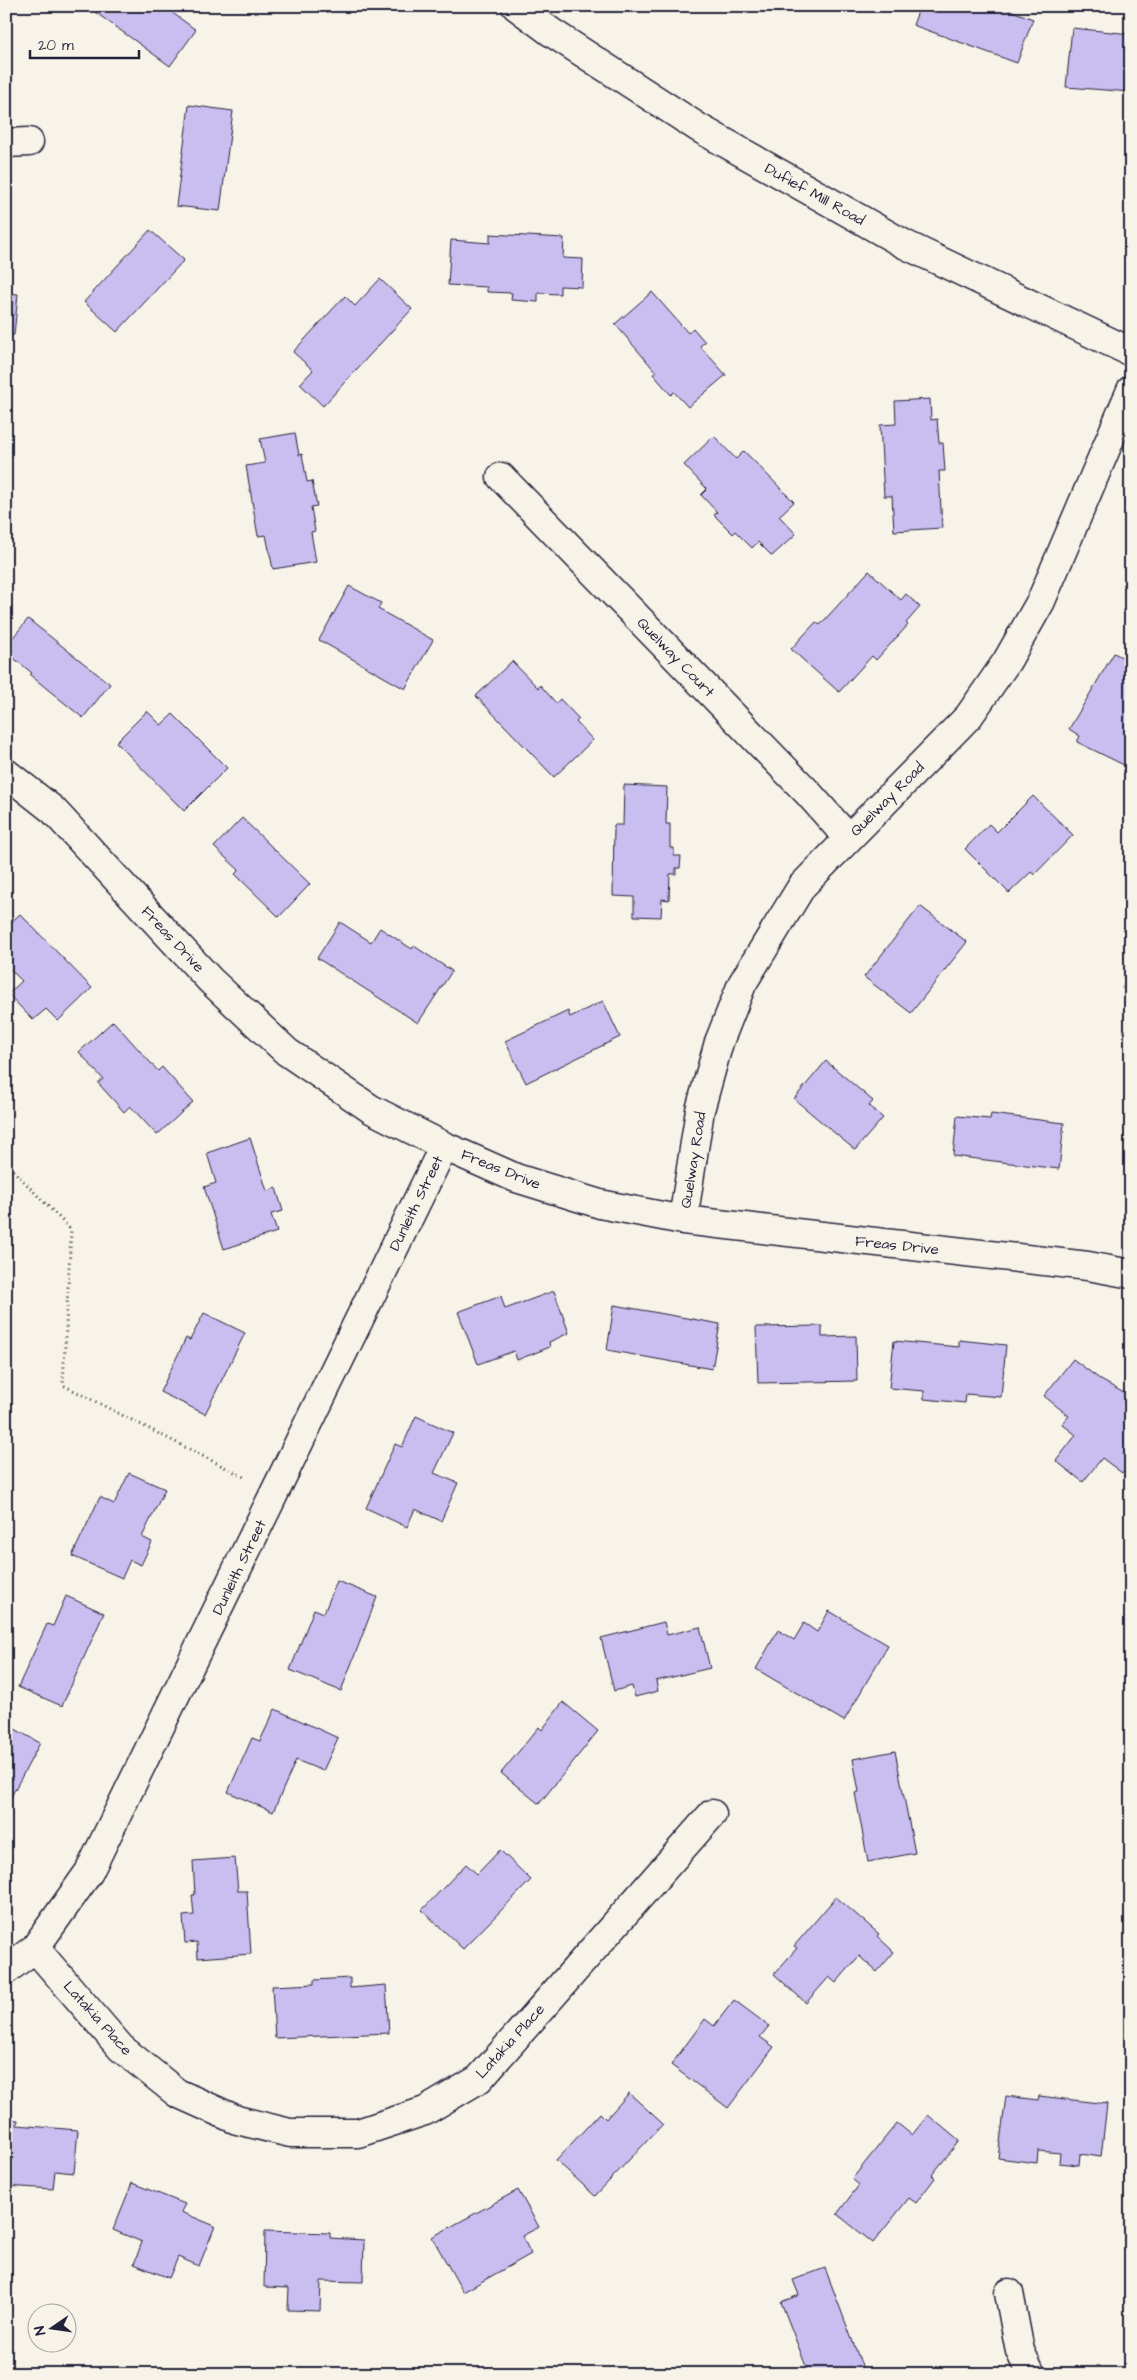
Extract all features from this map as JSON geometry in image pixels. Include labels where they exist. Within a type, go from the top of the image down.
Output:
[{"type":"street","name":"Dufief Mill Road","points":[[516,6],[551,32],[699,128],[904,244],[1131,352]]},
{"type":"street","name":"Quelway Road","points":[[683,1220],[700,1110],[719,1042],[742,984],[802,886],[969,716],[1007,660],[1041,601],[1131,390]]},
{"type":"street","name":"Quelway Court","points":[[501,477],[809,794],[848,838]]},
{"type":"street","name":"Freas Drive","points":[[6,773],[53,810],[210,980],[287,1052],[372,1109],[444,1146],[516,1178],[600,1204],[683,1220],[1088,1266],[1131,1274]]},
{"type":"street","name":"Dunleith Street","points":[[6,1970],[35,1948],[89,1872],[444,1146]]},
{"type":"street","name":"Latakia Place","points":[[35,1948],[121,2048],[177,2094],[237,2120],[290,2134],[358,2133],[425,2111],[479,2079],[712,1814]]},
{"type":"street","points":[[1009,2293],[1020,2351],[1031,2374]]},
{"type":"path","points":[[6,1163],[71,1230],[63,1385],[275,1493]]},
{"type":"building","points":[[100,6],[163,6],[196,30],[170,66],[95,12]]},
{"type":"building","points":[[920,6],[999,6],[1033,19],[1017,63],[913,25]]},
{"type":"building","points":[[1072,28],[1131,34],[1131,92],[1066,87]]},
{"type":"building","points":[[189,105],[233,111],[220,211],[176,206]]},
{"type":"building","points":[[150,230],[184,260],[117,332],[84,302]]},
{"type":"building","points":[[490,234],[564,238],[563,258],[583,259],[582,287],[560,286],[560,294],[538,293],[538,302],[511,300],[512,293],[487,292],[487,287],[448,285],[451,240],[490,243]]},
{"type":"building","points":[[380,279],[412,309],[323,406],[300,384],[313,370],[293,352],[345,296],[355,306]]},
{"type":"building","points":[[652,292],[688,333],[693,328],[705,342],[700,346],[726,375],[688,407],[674,392],[671,395],[653,374],[656,372],[615,324]]},
{"type":"building","points":[[6,293],[18,294],[14,335],[6,335]]},
{"type":"building","points":[[930,399],[931,420],[937,419],[939,443],[943,443],[945,471],[939,471],[942,528],[894,531],[892,496],[884,496],[880,425],[896,424],[895,401]]},
{"type":"building","points":[[295,433],[299,455],[302,454],[307,482],[312,481],[317,506],[311,507],[315,531],[311,532],[316,562],[273,569],[266,535],[258,536],[246,466],[265,463],[260,439]]},
{"type":"building","points":[[714,436],[736,459],[744,451],[794,502],[779,516],[796,534],[772,556],[758,542],[752,548],[735,531],[733,534],[714,515],[717,512],[701,495],[707,489],[684,465]]},
{"type":"building","points":[[869,571],[901,600],[906,594],[920,607],[906,623],[908,625],[876,660],[872,656],[839,692],[791,649],[816,622],[820,625]]},
{"type":"building","points":[[349,586],[381,603],[378,609],[433,640],[405,689],[319,640]]},
{"type":"building","points":[[28,619],[110,684],[83,718],[30,675],[32,673],[6,652],[6,646]]},
{"type":"building","points":[[1114,653],[1131,662],[1131,765],[1127,763],[1126,766],[1077,742],[1080,736],[1069,729]]},
{"type":"building","points":[[512,661],[538,688],[540,685],[556,703],[560,699],[579,719],[576,722],[593,740],[554,777],[476,696]]},
{"type":"building","points":[[147,711],[161,725],[173,714],[227,768],[184,811],[116,742]]},
{"type":"building","points":[[624,785],[667,787],[666,824],[670,824],[670,848],[674,848],[674,856],[681,856],[680,868],[676,868],[676,874],[670,874],[669,900],[662,899],[661,917],[634,916],[634,897],[613,896],[614,825],[623,825]]},
{"type":"building","points":[[1033,796],[1073,835],[1034,875],[1031,872],[1009,893],[965,849],[989,824],[997,832]]},
{"type":"building","points":[[242,818],[310,884],[279,917],[235,874],[239,870],[214,847]]},
{"type":"building","points":[[920,906],[967,942],[911,1013],[864,977]]},
{"type":"building","points":[[20,914],[92,988],[58,1021],[46,1009],[33,1020],[8,994],[22,981],[6,965],[6,927]]},
{"type":"building","points":[[340,922],[371,942],[380,928],[412,949],[414,946],[452,971],[418,1023],[317,958]]},
{"type":"building","points":[[1131,977],[1131,995],[1122,988]]},
{"type":"building","points":[[603,1001],[620,1037],[526,1083],[505,1041],[568,1011],[570,1017]]},
{"type":"building","points":[[113,1021],[158,1071],[162,1067],[193,1102],[157,1135],[130,1106],[124,1112],[98,1083],[103,1079],[79,1052]]},
{"type":"building","points":[[826,1061],[873,1101],[869,1106],[883,1118],[855,1150],[794,1099]]},
{"type":"building","points":[[991,1114],[1064,1123],[1059,1169],[953,1156],[957,1116],[990,1119]]},
{"type":"building","points":[[250,1138],[267,1191],[276,1188],[283,1211],[271,1214],[277,1232],[224,1249],[204,1187],[216,1183],[207,1153]]},
{"type":"building","points":[[554,1291],[569,1333],[549,1342],[550,1347],[517,1360],[514,1351],[478,1364],[458,1312],[501,1296],[505,1309]]},
{"type":"building","points":[[614,1305],[720,1324],[712,1369],[607,1350]]},
{"type":"building","points":[[204,1313],[245,1333],[205,1414],[160,1392],[186,1338],[190,1340]]},
{"type":"building","points":[[822,1326],[822,1337],[856,1336],[857,1381],[758,1383],[756,1327]]},
{"type":"building","points":[[959,1340],[1006,1345],[1001,1397],[966,1394],[965,1403],[924,1399],[924,1391],[889,1388],[894,1341],[959,1347]]},
{"type":"building","points":[[1073,1359],[1101,1380],[1131,1397],[1131,1461],[1122,1473],[1102,1458],[1083,1482],[1056,1461],[1076,1435],[1062,1424],[1069,1416],[1044,1396]]},
{"type":"building","points":[[416,1416],[453,1433],[434,1473],[458,1483],[441,1521],[415,1509],[407,1527],[366,1508],[395,1444],[402,1447]]},
{"type":"building","points":[[129,1473],[165,1489],[142,1537],[152,1542],[141,1565],[130,1560],[122,1578],[72,1556],[100,1497],[114,1504]]},
{"type":"building","points":[[337,1581],[377,1597],[341,1691],[290,1670],[314,1609],[324,1613]]},
{"type":"building","points":[[66,1596],[104,1613],[62,1706],[18,1687],[47,1624],[53,1626]]},
{"type":"building","points":[[829,1611],[888,1645],[844,1721],[756,1669],[778,1630],[794,1640],[804,1623],[817,1632]]},
{"type":"building","points":[[664,1622],[667,1635],[700,1627],[710,1668],[656,1681],[658,1691],[635,1697],[632,1686],[614,1691],[601,1638]]},
{"type":"building","points":[[563,1702],[598,1731],[539,1804],[501,1773],[539,1727],[542,1730]]},
{"type":"building","points":[[275,1709],[338,1738],[323,1771],[296,1760],[273,1812],[228,1792],[252,1738],[260,1741]]},
{"type":"building","points":[[6,1724],[40,1743],[6,1806]]},
{"type":"building","points":[[895,1751],[915,1853],[868,1862],[855,1793],[859,1792],[853,1759]]},
{"type":"building","points":[[500,1850],[531,1880],[463,1949],[422,1910],[466,1864],[477,1874]]},
{"type":"building","points":[[235,1858],[238,1891],[247,1891],[251,1954],[198,1958],[197,1942],[185,1943],[183,1916],[194,1915],[192,1895],[195,1895],[193,1861]]},
{"type":"building","points":[[836,1897],[879,1934],[877,1936],[894,1952],[877,1972],[859,1956],[836,1983],[829,1977],[806,2003],[774,1974],[797,1948],[794,1946]]},
{"type":"building","points":[[350,1978],[350,1988],[386,1985],[389,2033],[275,2038],[272,1986],[314,1984],[314,1980]]},
{"type":"building","points":[[734,2000],[769,2026],[760,2037],[774,2047],[728,2108],[671,2065],[705,2019],[714,2026]]},
{"type":"building","points":[[629,2093],[663,2124],[595,2196],[556,2160],[600,2113],[606,2119]]},
{"type":"building","points":[[1006,2096],[1038,2100],[1039,2096],[1107,2104],[1101,2157],[1080,2154],[1079,2165],[1059,2163],[1060,2153],[1038,2151],[1037,2163],[998,2158]]},
{"type":"building","points":[[928,2115],[959,2141],[932,2175],[935,2178],[916,2203],[909,2198],[873,2243],[837,2214],[859,2185],[852,2179],[897,2123],[912,2135]]},
{"type":"building","points":[[6,2119],[18,2120],[17,2125],[78,2130],[74,2173],[55,2171],[53,2189],[6,2186]]},
{"type":"building","points":[[132,2183],[185,2204],[181,2212],[215,2226],[199,2266],[178,2257],[169,2278],[134,2264],[142,2242],[113,2230]]},
{"type":"building","points":[[518,2190],[539,2227],[522,2236],[531,2254],[463,2292],[432,2237]]},
{"type":"building","points":[[265,2231],[330,2233],[330,2238],[364,2240],[363,2282],[321,2281],[320,2311],[288,2310],[289,2288],[264,2287]]},
{"type":"building","points":[[825,2268],[865,2374],[809,2374],[781,2302],[799,2295],[793,2280]]}]
